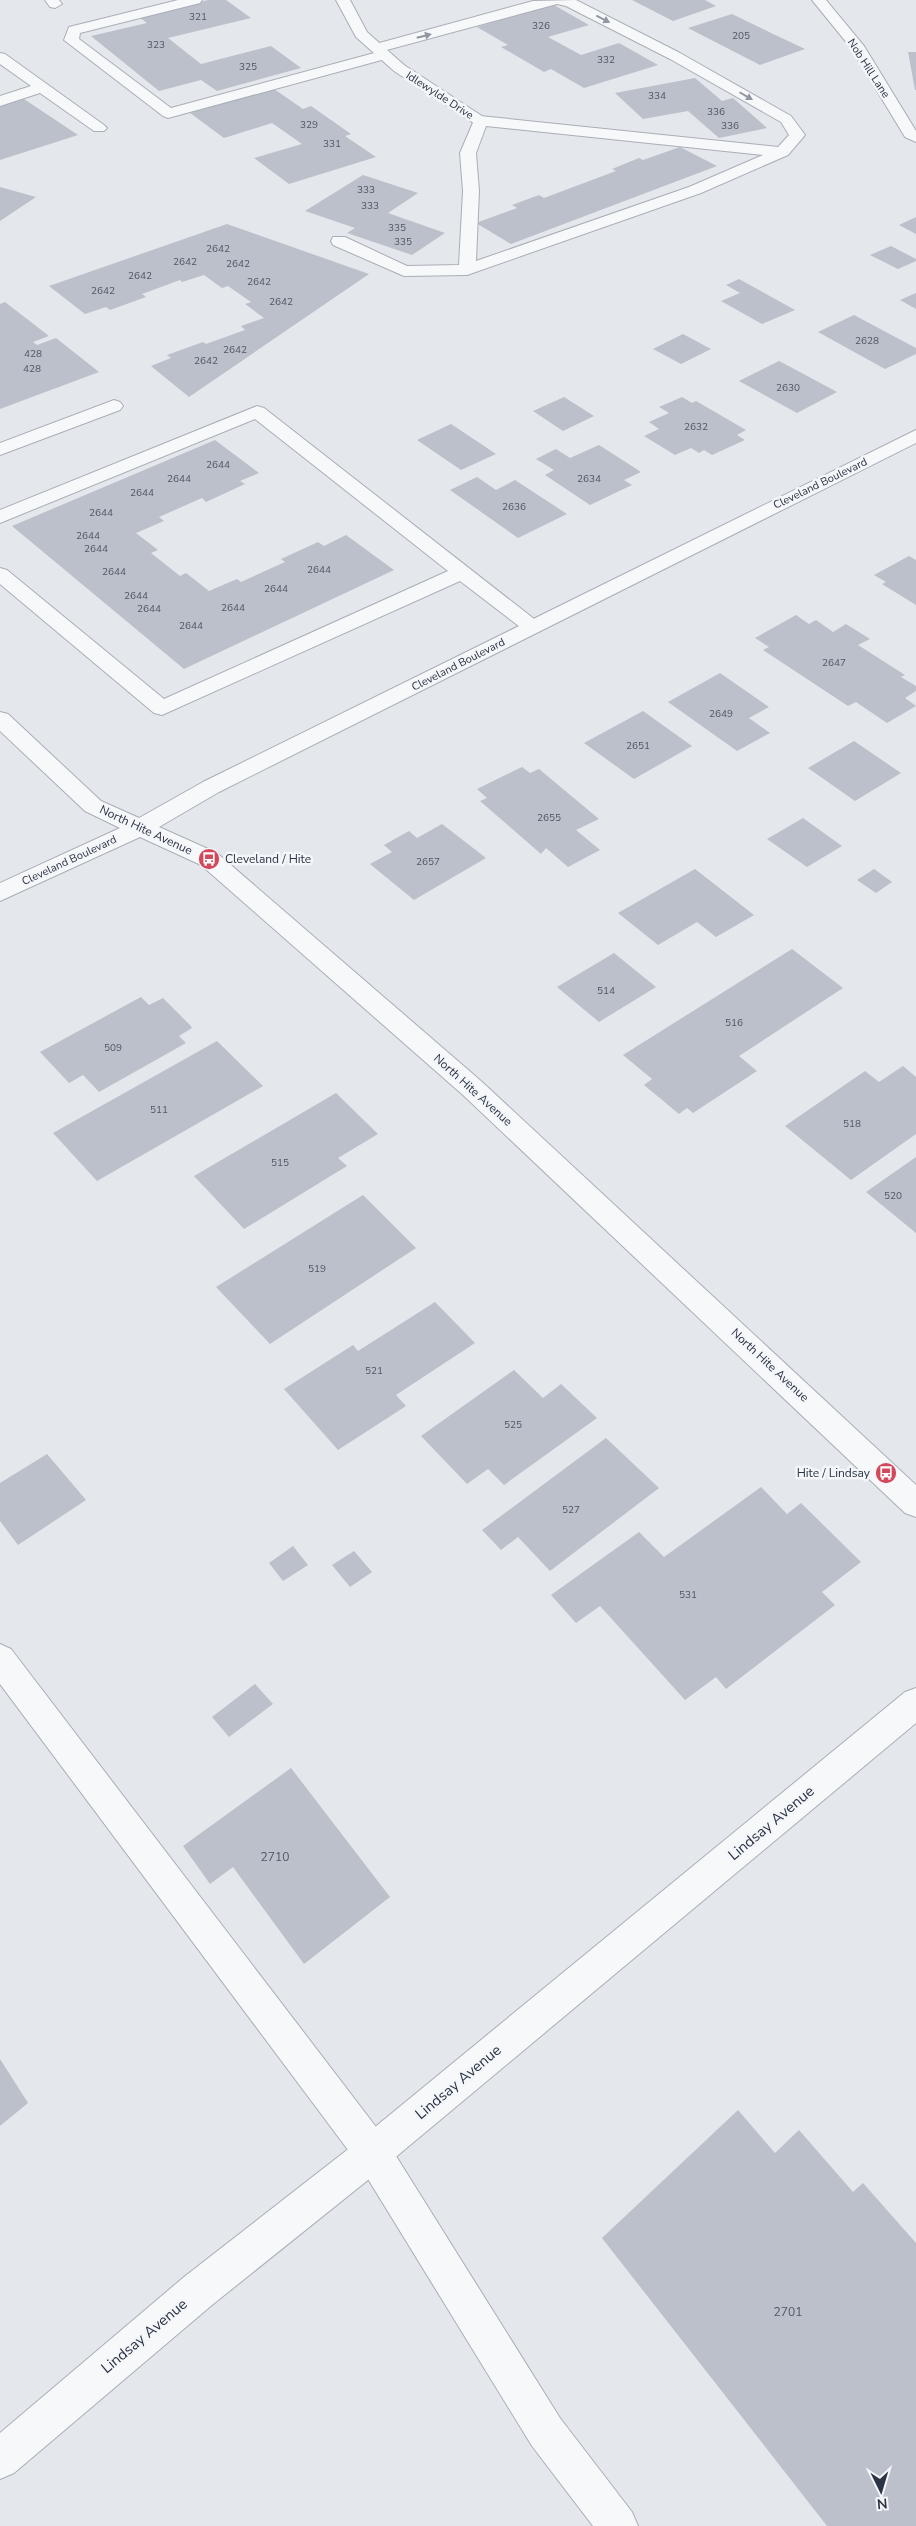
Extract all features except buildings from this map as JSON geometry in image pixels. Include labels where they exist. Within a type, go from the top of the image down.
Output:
[{"type":"street","points":[[196,0],[74,30],[71,40],[168,113],[381,51],[505,10],[557,0],[571,3],[675,56],[786,119],[796,135],[782,152],[695,190],[467,270],[404,271],[339,241]]},
{"type":"street","name":"Idlewylde Drive","points":[[343,0],[361,34],[423,86],[480,121]]},
{"type":"street","name":"Nob Hill Lane","points":[[819,0],[857,46],[914,135]]},
{"type":"street","points":[[0,58],[99,128]]},
{"type":"street","points":[[0,101],[40,88]]},
{"type":"street","points":[[467,270],[471,191],[468,153],[480,121],[782,152]]},
{"type":"street","points":[[0,449],[114,406]]},
{"type":"street","points":[[0,517],[256,412],[531,626]]},
{"type":"street","name":"Cleveland Boulevard","points":[[0,893],[141,827],[210,787],[916,436]]},
{"type":"street","points":[[0,574],[162,708],[461,573]]},
{"type":"street","name":"North Hite Avenue","points":[[0,719],[93,806],[210,859],[472,1088],[916,1504]]},
{"type":"street","points":[[0,1659],[372,2153],[546,2432],[618,2526]]},
{"type":"street","name":"Lindsay Avenue","points":[[0,2459],[198,2291],[372,2153],[916,1703]]},
{"type":"place","name":"Cleveland / Hite","points":[[209,859]]},
{"type":"place","name":"Hite / Lindsay","points":[[886,1473]]}]
